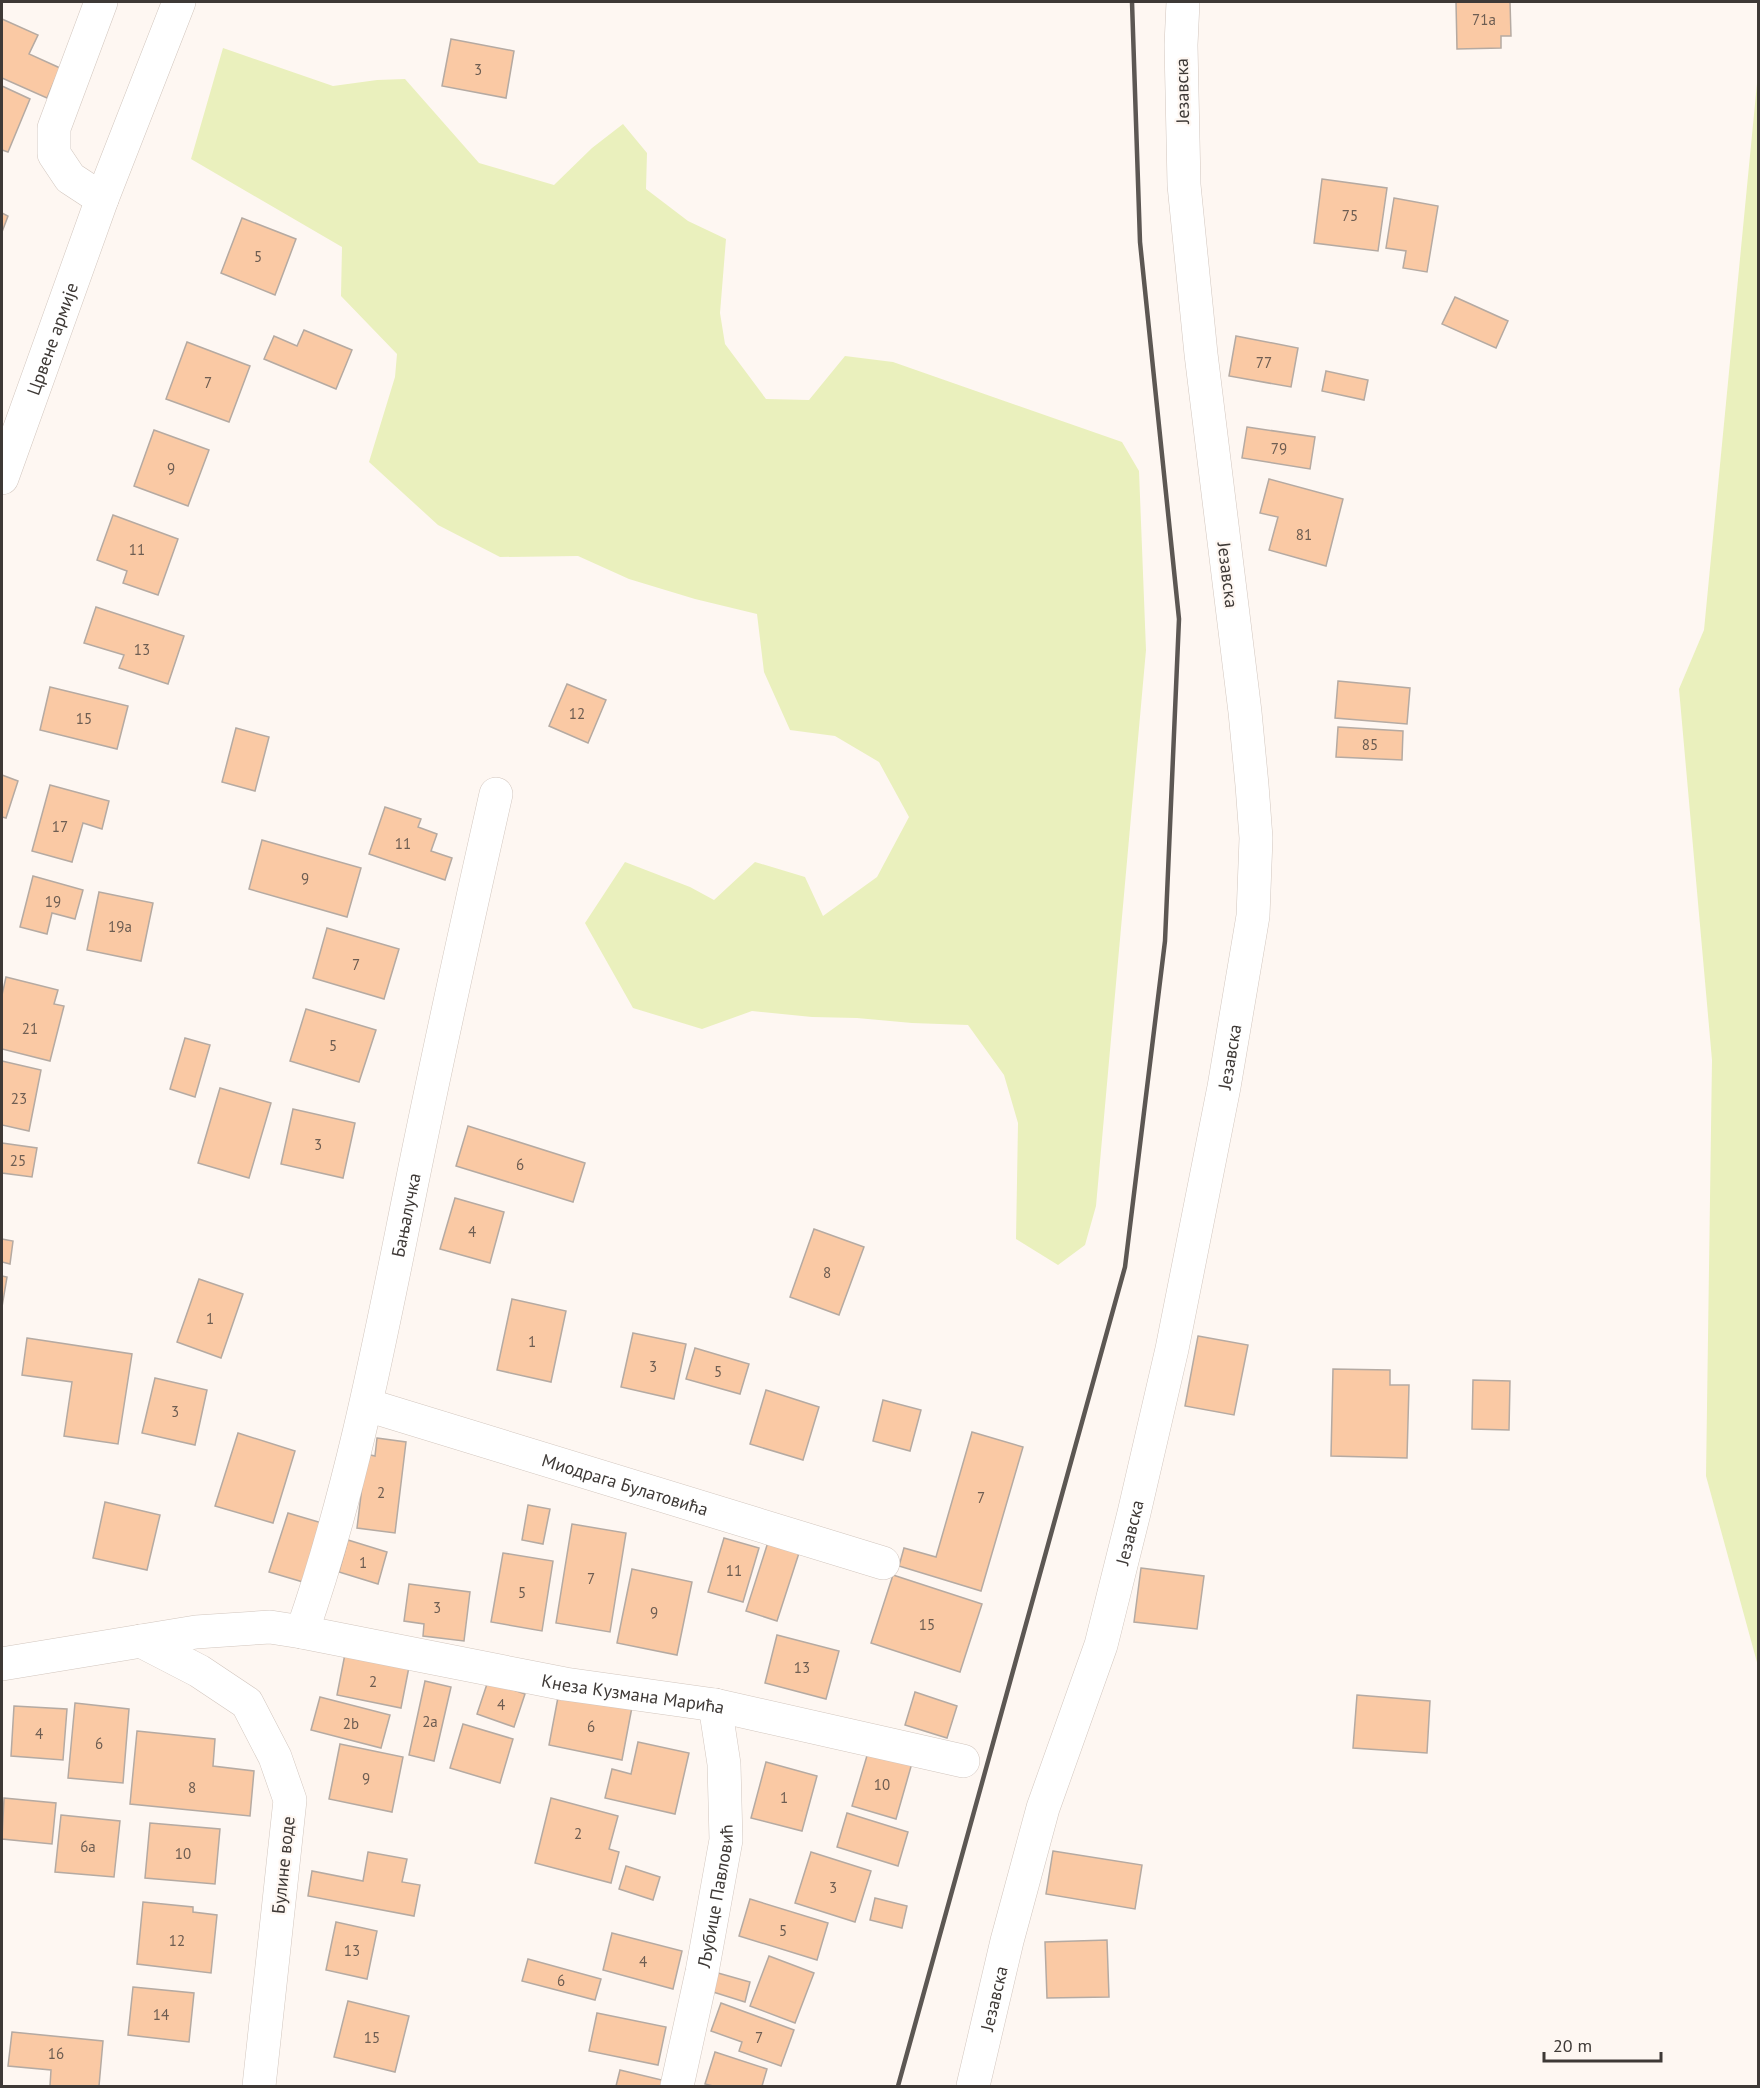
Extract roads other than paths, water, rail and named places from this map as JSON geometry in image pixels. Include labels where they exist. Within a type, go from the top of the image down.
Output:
[{"type":"street","points":[[101,2],[54,128],[54,154],[70,178],[102,199]]},
{"type":"street","name":"Црвене армије","points":[[2,478],[102,199],[179,2]]},
{"type":"street","name":"Језавска","points":[[973,2086],[1006,1941],[1042,1808],[1101,1645],[1134,1513],[1172,1348],[1222,1098],[1253,916],[1256,838],[1244,700],[1201,354],[1184,185],[1181,45],[1183,2]]},
{"type":"street","name":"Бањалучка","points":[[302,1632],[319,1584],[367,1405],[440,1045],[496,794]]},
{"type":"street","name":"Миодрага Булатовића","points":[[367,1405],[883,1563]]},
{"type":"street","points":[[2,1664],[196,1632],[270,1627],[302,1632]]},
{"type":"street","name":"Кнеза Кузмана Марића","points":[[302,1632],[565,1684],[715,1705],[963,1761]]},
{"type":"street","name":"Булине воде","points":[[141,1641],[199,1671],[247,1703],[275,1757],[290,1800],[259,2086]]},
{"type":"street","name":"Љубице Павловић","points":[[677,2086],[702,1972],[726,1840],[724,1764],[715,1705]]},
{"type":"railway","points":[[898,2086],[1125,1267],[1165,941],[1179,619],[1140,242],[1132,2]]}]
